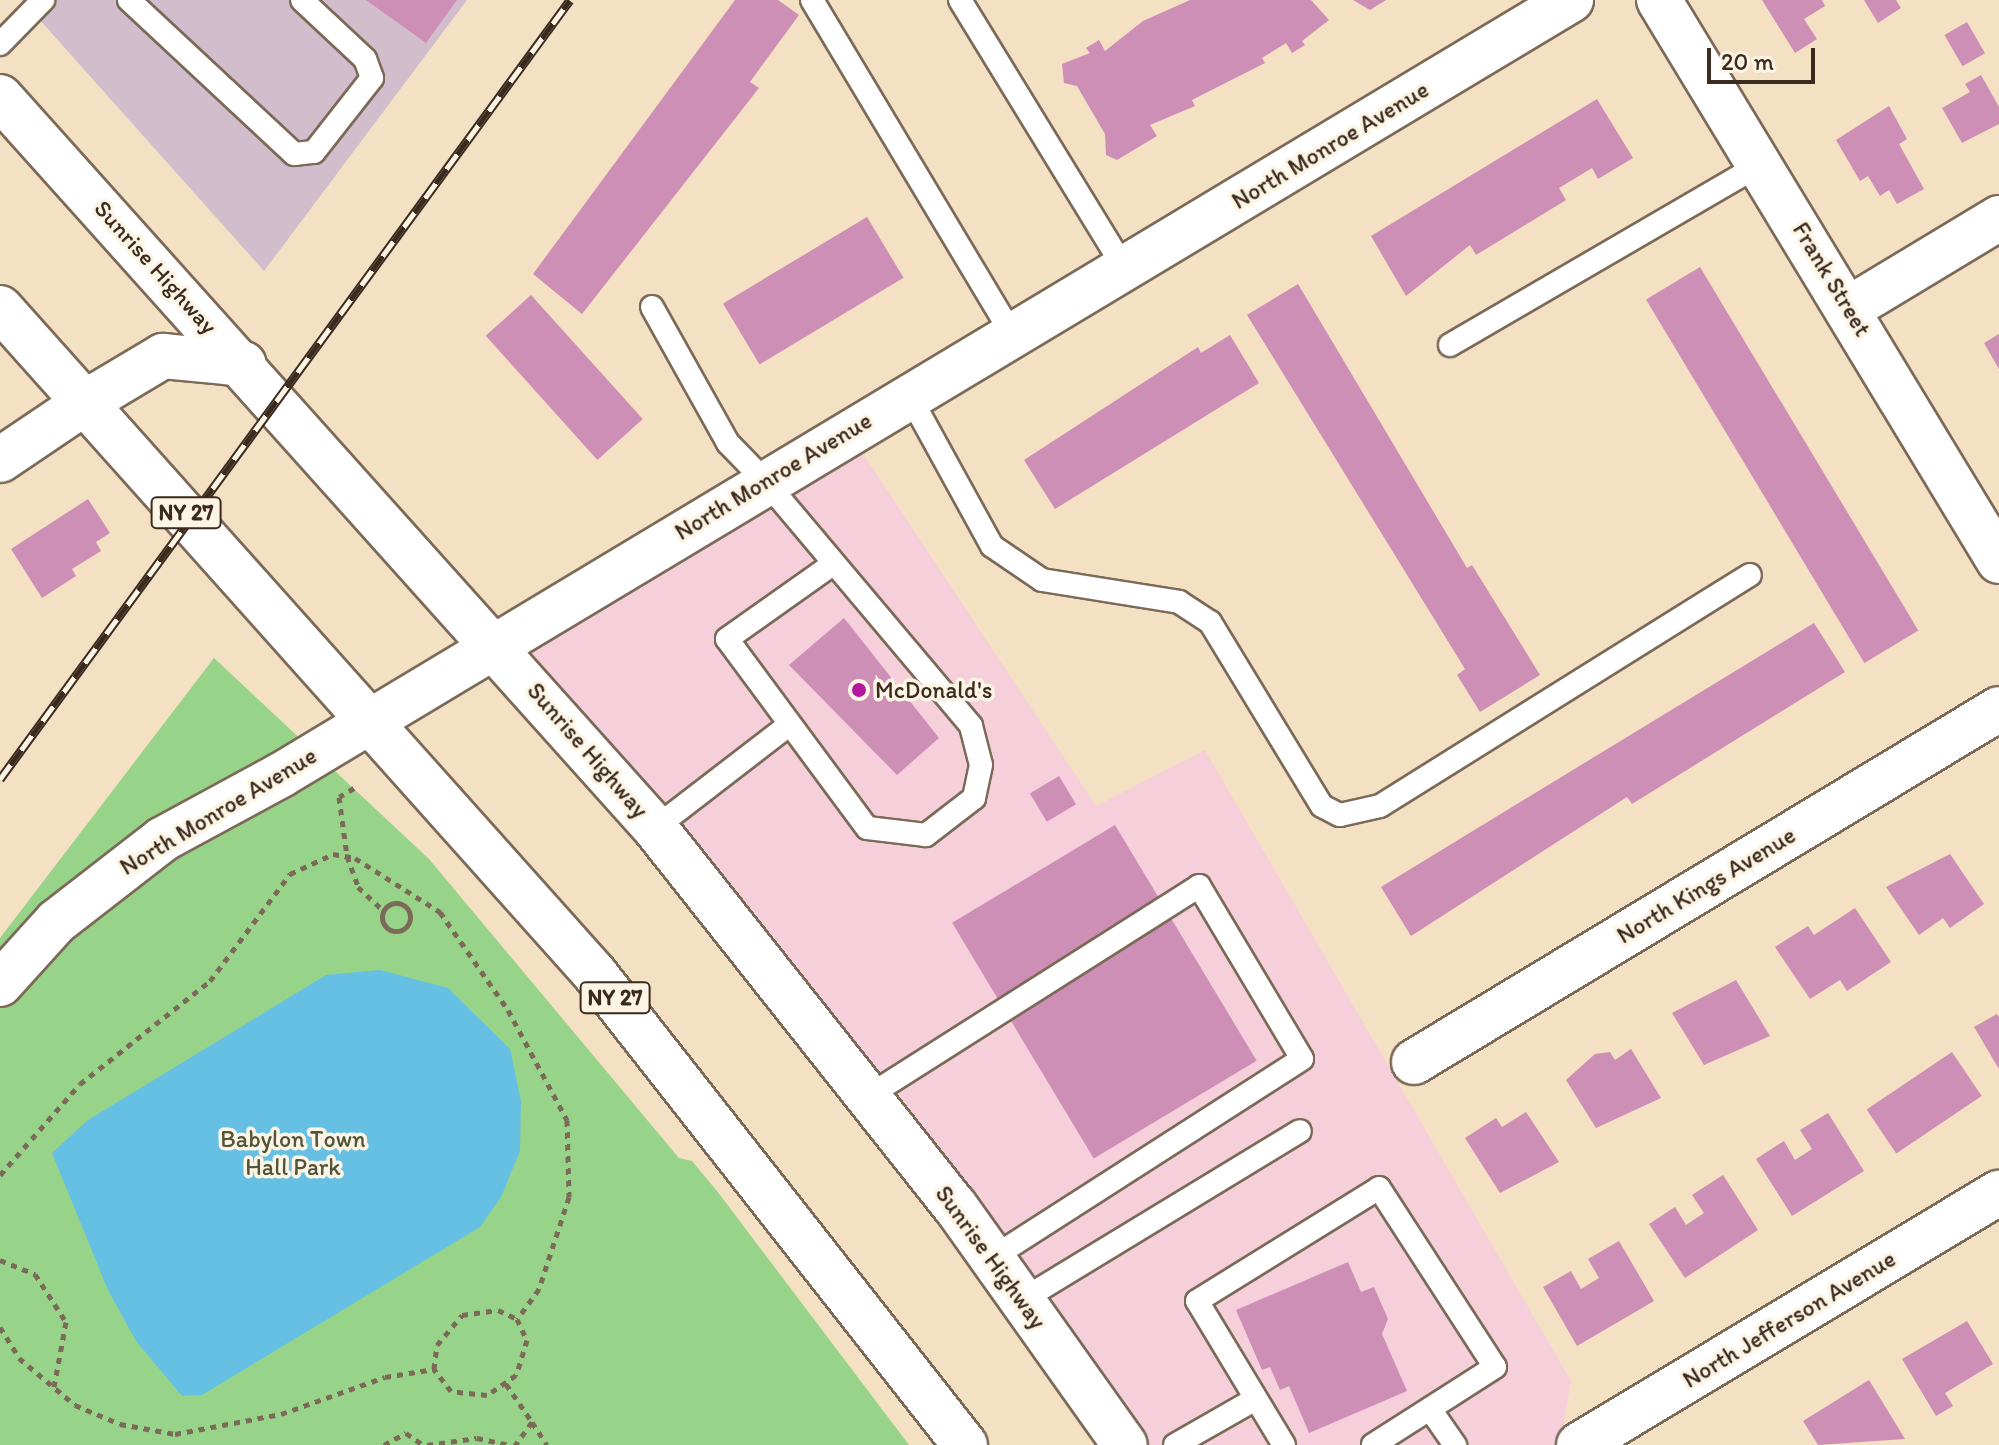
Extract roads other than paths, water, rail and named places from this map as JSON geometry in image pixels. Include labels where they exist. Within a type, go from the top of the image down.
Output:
[{"type":"main road","name":"North Monroe Avenue","points":[[0,984],[56,922],[125,864],[1571,0]]},
{"type":"main road","name":"Frank Street","points":[[1659,0],[1850,308],[1999,561]]},
{"type":"main road","name":"Sunrise Highway","points":[[0,97],[496,643],[655,828],[870,1095],[992,1258],[1125,1445]]},
{"type":"main road","points":[[1850,308],[1999,218]]},
{"type":"main road","name":"NY 27","points":[[0,308],[372,719],[679,1075],[965,1445]]},
{"type":"main road","points":[[0,460],[86,402],[163,356],[244,364]]},
{"type":"main road","name":"North Kings Avenue","points":[[1414,1062],[1999,709]]},
{"type":"main road","name":"North Jefferson Avenue","points":[[1579,1445],[1999,1193]]},
{"type":"lane","points":[[0,44],[43,0]]},
{"type":"lane","points":[[129,0],[294,154],[314,152],[372,78],[365,59],[302,0]]},
{"type":"lane","points":[[812,0],[1011,333]]},
{"type":"lane","points":[[960,0],[1125,269]]},
{"type":"lane","points":[[1450,345],[1761,164]]},
{"type":"lane","points":[[652,307],[728,443],[765,481],[971,726],[981,765],[974,798],[926,835],[867,828],[786,727],[727,639],[833,564]]},
{"type":"lane","points":[[909,395],[992,546],[1042,580],[1179,602],[1210,622],[1322,806],[1340,815],[1380,806],[1750,575]]},
{"type":"lane","points":[[655,828],[786,727]]},
{"type":"lane","points":[[870,1095],[1199,886],[1302,1059],[992,1258]]},
{"type":"lane","points":[[1022,1300],[1300,1131]]},
{"type":"lane","points":[[1284,1445],[1252,1401],[1197,1301],[1379,1188],[1495,1367],[1373,1445]]},
{"type":"lane","points":[[1175,1445],[1252,1401]]},
{"type":"lane","points":[[1430,1409],[1455,1445]]},
{"type":"water","points":[[380,970],[448,988],[510,1049],[521,1101],[520,1151],[501,1197],[480,1227],[202,1395],[182,1396],[136,1341],[108,1290],[52,1153],[88,1120],[326,975]]},
{"type":"railway","points":[[0,779],[570,0]]},
{"type":"place","name":"McDonald's","points":[[859,690]]},
{"type":"park label","name":"Babylon Town Hall Park","points":[[293,1153]]}]
